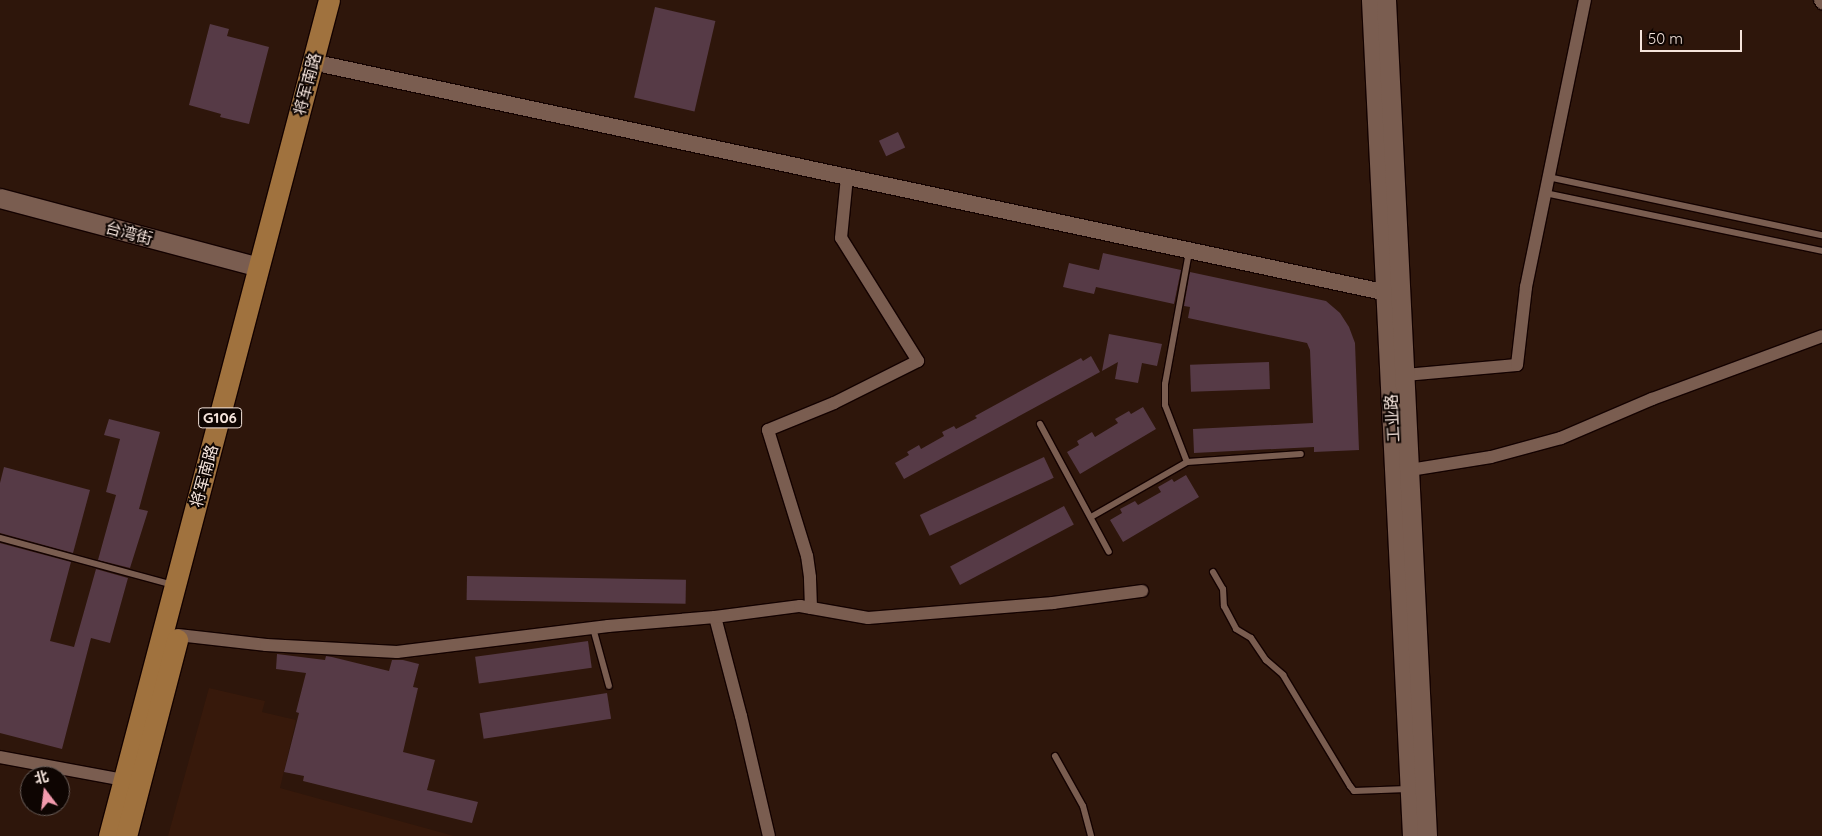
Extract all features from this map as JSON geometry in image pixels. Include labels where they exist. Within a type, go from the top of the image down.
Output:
[{"type":"highway","name":"将军南路","points":[[109,836],[328,0]]},
{"type":"highway","name":"将军南路","points":[[126,836],[343,0]]},
{"type":"main road","name":"工业路","points":[[1371,0],[1394,295],[1405,375],[1427,836]]},
{"type":"main road","name":"工业路","points":[[1386,0],[1412,836]]},
{"type":"main road","name":"台湾街","points":[[0,198],[259,267]]},
{"type":"street","points":[[1405,375],[1517,365],[1526,287],[1585,0]]},
{"type":"street","points":[[326,65],[1394,295]]},
{"type":"street","points":[[811,608],[807,556],[768,430],[834,403],[918,361],[841,238],[847,177]]},
{"type":"street","points":[[1410,470],[1491,457],[1561,438],[1652,399],[1822,336]]},
{"type":"street","points":[[178,635],[266,645],[397,652],[593,628],[715,618],[800,606],[868,618],[1053,603],[1142,591]]},
{"type":"street","points":[[715,618],[741,716],[769,836]]},
{"type":"street","points":[[0,757],[124,780]]},
{"type":"lane","points":[[1548,177],[1822,235]]},
{"type":"lane","points":[[1545,193],[1822,251]]},
{"type":"lane","points":[[1187,462],[1165,405],[1164,384],[1190,251]]},
{"type":"lane","points":[[1040,424],[1109,552]]},
{"type":"lane","points":[[1090,517],[1187,462],[1301,454]]},
{"type":"lane","points":[[0,538],[176,586]]},
{"type":"lane","points":[[1214,572],[1224,589],[1224,606],[1236,629],[1251,638],[1266,660],[1283,675],[1354,791],[1410,789]]},
{"type":"lane","points":[[593,628],[609,686]]},
{"type":"lane","points":[[1055,756],[1083,806],[1091,836]]},
{"type":"shaded area","points":[[209,688],[265,701],[262,712],[296,720],[280,788],[454,836],[168,836]]},
{"type":"building","points":[[655,7],[715,21],[694,112],[634,98]]},
{"type":"building","points":[[210,24],[229,29],[227,36],[269,47],[249,124],[220,117],[221,114],[189,105]]},
{"type":"building","points":[[898,132],[905,147],[886,156],[879,141]]},
{"type":"building","points":[[1103,253],[1181,270],[1174,304],[1096,287],[1094,294],[1063,287],[1069,263],[1099,270]]},
{"type":"building","points":[[1190,272],[1326,301],[1340,313],[1349,327],[1355,343],[1359,450],[1314,452],[1314,447],[1194,453],[1193,429],[1313,423],[1310,350],[1307,343],[1188,318],[1190,307],[1184,306]]},
{"type":"building","points":[[1109,334],[1162,344],[1157,366],[1142,363],[1138,383],[1115,379],[1118,362],[1102,371]]},
{"type":"building","points":[[1091,356],[1100,372],[904,479],[895,463],[909,455],[907,452],[919,445],[921,449],[944,436],[942,432],[954,426],[956,429],[977,418],[975,416],[1081,358],[1083,361]]},
{"type":"building","points":[[1269,362],[1270,389],[1191,392],[1190,365]]},
{"type":"building","points":[[1143,407],[1156,429],[1080,474],[1067,452],[1079,445],[1077,441],[1092,432],[1095,437],[1118,423],[1115,419],[1129,411],[1131,414]]},
{"type":"building","points":[[109,419],[160,432],[139,509],[148,511],[130,568],[98,560],[116,495],[106,492],[120,439],[104,435]]},
{"type":"building","points":[[1044,457],[1054,478],[930,536],[920,515]]},
{"type":"building","points":[[4,467],[90,490],[73,553],[0,533],[0,483]]},
{"type":"building","points":[[1186,475],[1199,497],[1123,542],[1110,520],[1122,513],[1120,509],[1135,501],[1138,505],[1161,492],[1158,487],[1172,479],[1174,482]]},
{"type":"building","points":[[1064,506],[1074,525],[960,585],[950,567]]},
{"type":"building","points":[[0,543],[71,562],[50,641],[74,647],[96,569],[128,578],[110,643],[91,638],[62,749],[0,733]]},
{"type":"building","points":[[467,576],[686,580],[686,604],[467,600]]},
{"type":"building","points":[[588,641],[592,668],[479,684],[475,657]]},
{"type":"building","points":[[277,654],[325,660],[326,656],[389,671],[392,660],[403,660],[419,664],[413,687],[418,688],[403,752],[435,760],[427,790],[478,802],[472,823],[303,781],[304,776],[284,772],[299,713],[296,712],[306,673],[276,669]]},
{"type":"building","points":[[607,693],[611,719],[484,739],[480,713]]}]
